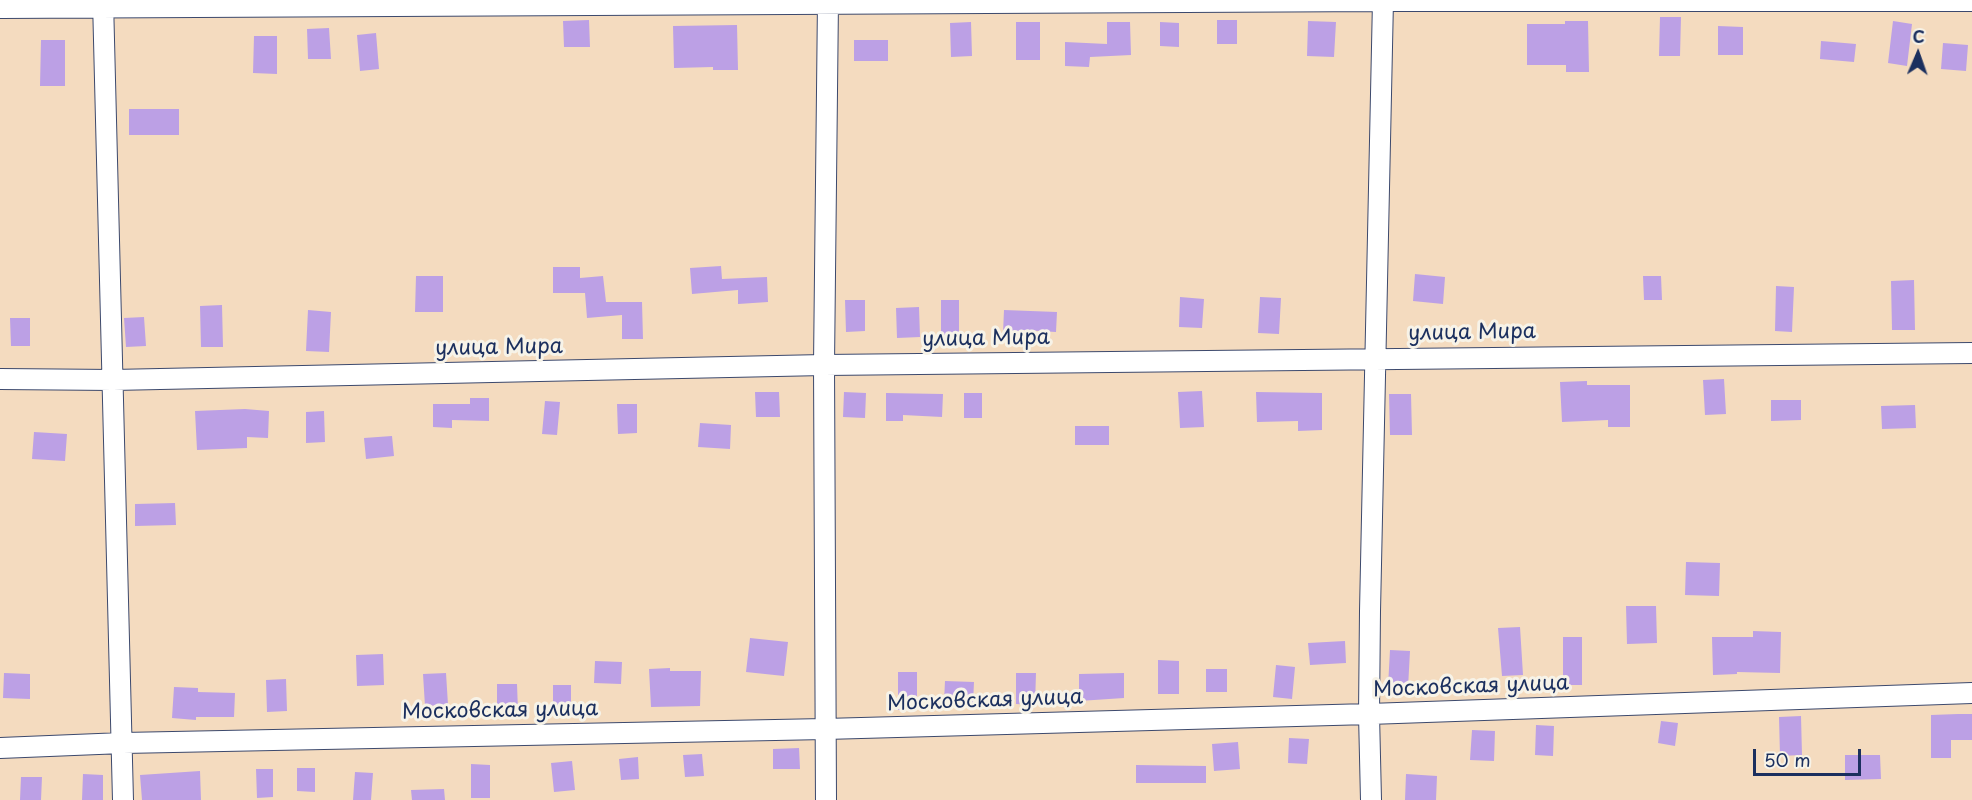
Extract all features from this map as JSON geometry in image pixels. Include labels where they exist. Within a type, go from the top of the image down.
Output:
[{"type":"street","points":[[1371,800],[1369,714],[1383,0]]},
{"type":"street","points":[[0,8],[103,3],[1972,1]]},
{"type":"street","points":[[826,800],[824,364],[828,2]]},
{"type":"street","points":[[103,3],[123,800]]},
{"type":"street","name":"улица Мира","points":[[0,379],[113,380],[824,364],[1972,353]]},
{"type":"street","name":"Московская улица","points":[[0,748],[123,743],[825,729],[1369,714],[1972,693]]},
{"type":"building","points":[[1660,17],[1681,17],[1680,56],[1659,56]]},
{"type":"building","points":[[589,20],[590,47],[564,47],[563,21]]},
{"type":"building","points":[[1217,20],[1237,20],[1237,44],[1217,44]]},
{"type":"building","points":[[1308,21],[1336,22],[1334,57],[1307,56]]},
{"type":"building","points":[[1565,21],[1588,21],[1589,72],[1566,72],[1566,65],[1527,65],[1527,24],[1565,24]]},
{"type":"building","points":[[1893,21],[1912,24],[1907,66],[1888,63]]},
{"type":"building","points":[[971,22],[972,56],[951,57],[950,23]]},
{"type":"building","points":[[1016,22],[1040,22],[1040,60],[1016,60]]},
{"type":"building","points":[[1107,22],[1130,22],[1131,55],[1090,57],[1089,67],[1065,66],[1065,42],[1107,44]]},
{"type":"building","points":[[1160,22],[1179,23],[1179,47],[1160,46]]},
{"type":"building","points":[[737,25],[738,70],[713,70],[713,67],[674,68],[673,26]]},
{"type":"building","points":[[1718,26],[1743,27],[1743,55],[1718,55]]},
{"type":"building","points":[[329,28],[331,59],[308,59],[307,29]]},
{"type":"building","points":[[376,33],[379,69],[360,71],[357,35]]},
{"type":"building","points":[[254,36],[277,36],[277,74],[253,73]]},
{"type":"building","points":[[41,40],[65,40],[65,86],[40,86]]},
{"type":"building","points":[[854,40],[888,40],[888,61],[854,61]]},
{"type":"building","points":[[1821,41],[1856,44],[1854,62],[1820,59]]},
{"type":"building","points":[[1943,43],[1968,45],[1966,71],[1941,69]]},
{"type":"building","points":[[129,109],[179,109],[179,135],[129,135]]},
{"type":"building","points":[[721,266],[722,279],[767,277],[768,302],[738,304],[738,290],[692,294],[690,268]]},
{"type":"building","points":[[553,267],[580,267],[580,278],[603,276],[606,302],[642,302],[643,339],[622,339],[622,315],[587,318],[585,293],[553,293]]},
{"type":"building","points":[[1415,274],[1445,277],[1443,304],[1413,301]]},
{"type":"building","points":[[416,276],[443,276],[443,312],[415,312]]},
{"type":"building","points":[[1643,276],[1661,276],[1662,300],[1644,300]]},
{"type":"building","points":[[1914,280],[1915,330],[1892,330],[1891,281]]},
{"type":"building","points":[[1776,286],[1794,287],[1792,332],[1775,331]]},
{"type":"building","points":[[1180,297],[1204,299],[1202,328],[1179,327]]},
{"type":"building","points":[[1260,297],[1281,298],[1279,334],[1258,333]]},
{"type":"building","points":[[845,300],[865,300],[865,331],[846,332]]},
{"type":"building","points":[[941,300],[959,300],[959,339],[941,339]]},
{"type":"building","points":[[222,305],[223,347],[201,347],[200,306]]},
{"type":"building","points":[[919,307],[920,337],[897,338],[896,308]]},
{"type":"building","points":[[308,310],[331,312],[329,352],[306,351]]},
{"type":"building","points":[[1004,310],[1057,312],[1056,332],[1022,330],[1022,333],[1003,333]]},
{"type":"building","points":[[144,317],[146,346],[126,347],[124,318]]},
{"type":"building","points":[[10,318],[30,318],[30,346],[11,346]]},
{"type":"building","points":[[1724,379],[1726,414],[1705,415],[1703,380]]},
{"type":"building","points":[[1587,381],[1587,385],[1630,385],[1630,427],[1608,427],[1608,420],[1562,422],[1560,382]]},
{"type":"building","points":[[1202,391],[1204,427],[1180,428],[1178,392]]},
{"type":"building","points":[[755,392],[779,392],[780,417],[756,417]]},
{"type":"building","points":[[844,392],[866,393],[865,418],[843,417]]},
{"type":"building","points":[[1256,392],[1322,393],[1322,430],[1298,431],[1298,421],[1257,422]]},
{"type":"building","points":[[886,393],[943,394],[942,417],[903,415],[903,421],[886,421]]},
{"type":"building","points":[[964,393],[982,393],[982,418],[964,418]]},
{"type":"building","points":[[1389,394],[1411,394],[1412,435],[1390,435]]},
{"type":"building","points":[[470,398],[489,398],[489,421],[452,420],[452,428],[433,427],[433,404],[470,404]]},
{"type":"building","points":[[1771,400],[1801,400],[1801,420],[1771,421]]},
{"type":"building","points":[[545,401],[560,402],[557,435],[542,434]]},
{"type":"building","points":[[617,404],[637,404],[637,433],[618,434]]},
{"type":"building","points":[[1915,405],[1916,428],[1882,429],[1881,406]]},
{"type":"building","points":[[245,409],[269,411],[268,438],[247,437],[247,448],[197,450],[195,411]]},
{"type":"building","points":[[324,411],[325,442],[306,443],[306,412]]},
{"type":"building","points":[[700,423],[731,425],[730,449],[698,447]]},
{"type":"building","points":[[1075,426],[1109,426],[1109,445],[1075,445]]},
{"type":"building","points":[[34,432],[67,434],[65,461],[32,459]]},
{"type":"building","points":[[392,436],[394,456],[366,459],[364,438]]},
{"type":"building","points":[[175,503],[176,525],[135,526],[135,504]]},
{"type":"building","points":[[1686,562],[1720,563],[1719,596],[1685,595]]},
{"type":"building","points":[[1626,606],[1656,606],[1657,643],[1627,644]]},
{"type":"building","points":[[1520,627],[1523,675],[1502,676],[1498,628]]},
{"type":"building","points":[[1753,631],[1781,632],[1780,673],[1737,672],[1737,674],[1713,675],[1712,637],[1753,637]]},
{"type":"building","points":[[1563,637],[1582,637],[1582,685],[1563,685]]},
{"type":"building","points":[[750,638],[788,642],[784,676],[746,672]]},
{"type":"building","points":[[1345,641],[1346,663],[1310,665],[1308,643]]},
{"type":"building","points":[[1390,650],[1410,651],[1408,688],[1388,687]]},
{"type":"building","points":[[383,654],[384,685],[357,686],[356,655]]},
{"type":"building","points":[[1158,660],[1179,661],[1179,694],[1158,694]]},
{"type":"building","points":[[595,661],[622,662],[621,684],[594,683]]},
{"type":"building","points":[[1276,665],[1295,667],[1292,699],[1273,697]]},
{"type":"building","points":[[670,668],[670,671],[701,671],[700,706],[651,707],[649,669]]},
{"type":"building","points":[[1206,669],[1227,669],[1227,692],[1206,692]]},
{"type":"building","points":[[898,672],[917,672],[917,710],[898,710]]},
{"type":"building","points":[[4,673],[30,674],[30,699],[3,698]]},
{"type":"building","points":[[446,673],[448,705],[425,706],[423,674]]},
{"type":"building","points":[[1016,673],[1036,673],[1035,705],[1016,704]]},
{"type":"building","points":[[1124,673],[1124,698],[1079,701],[1079,674]]},
{"type":"building","points":[[286,679],[287,711],[267,712],[266,680]]},
{"type":"building","points":[[945,681],[974,682],[973,704],[944,702]]},
{"type":"building","points":[[497,684],[517,684],[518,711],[497,711]]},
{"type":"building","points":[[553,685],[571,685],[571,706],[553,707]]},
{"type":"building","points":[[174,687],[198,688],[198,692],[235,693],[234,717],[196,717],[196,720],[172,718]]},
{"type":"building","points":[[1972,714],[1972,740],[1951,740],[1951,758],[1931,758],[1931,715]]},
{"type":"building","points":[[1801,716],[1802,755],[1780,756],[1779,717]]},
{"type":"building","points":[[1661,721],[1678,723],[1675,746],[1658,743]]},
{"type":"building","points":[[1536,725],[1554,726],[1553,756],[1535,755]]},
{"type":"building","points":[[1472,730],[1495,731],[1494,761],[1470,760]]},
{"type":"building","points":[[1289,738],[1309,739],[1307,764],[1288,763]]},
{"type":"building","points":[[1238,742],[1240,769],[1214,771],[1212,744]]},
{"type":"building","points":[[799,748],[800,769],[773,769],[773,749]]},
{"type":"building","points":[[702,754],[704,776],[685,777],[683,755]]},
{"type":"building","points":[[1845,755],[1880,755],[1881,779],[1845,780]]},
{"type":"building","points":[[638,757],[639,779],[621,780],[619,759]]},
{"type":"building","points":[[572,761],[575,790],[554,792],[551,763]]},
{"type":"building","points":[[471,764],[490,765],[490,798],[471,798]]},
{"type":"building","points":[[1136,765],[1206,766],[1206,783],[1136,783]]},
{"type":"building","points":[[297,768],[315,768],[315,792],[297,791]]},
{"type":"building","points":[[256,769],[273,769],[273,797],[257,798]]},
{"type":"building","points":[[200,771],[201,800],[142,800],[140,775]]},
{"type":"building","points":[[355,772],[373,773],[371,800],[353,800]]},
{"type":"building","points":[[83,774],[103,775],[103,800],[82,800]]},
{"type":"building","points":[[1406,774],[1437,776],[1436,800],[1405,800]]},
{"type":"building","points":[[21,777],[42,777],[41,800],[20,800]]},
{"type":"building","points":[[444,789],[445,800],[412,800],[411,790]]}]
